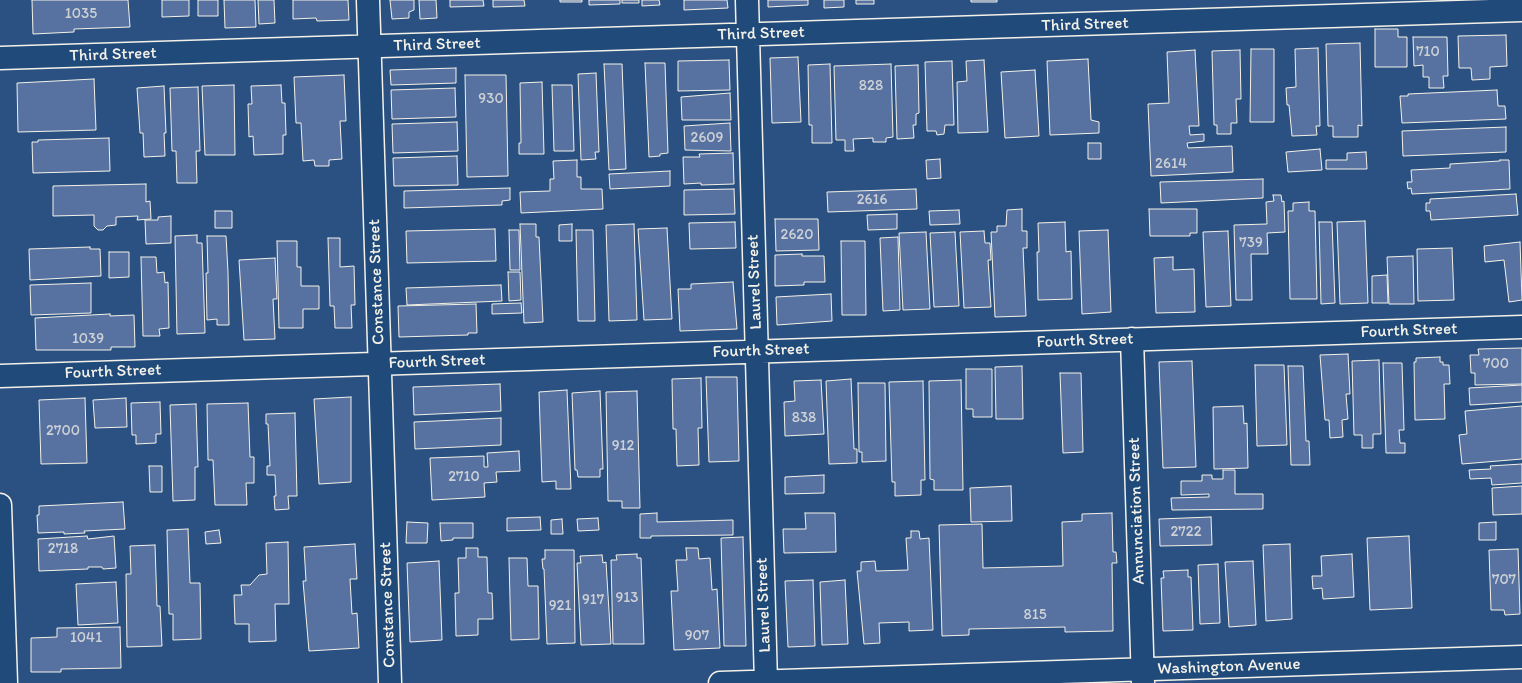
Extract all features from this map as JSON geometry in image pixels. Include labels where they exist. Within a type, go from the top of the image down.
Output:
[{"type":"street","name":"Constance Street","points":[[368,0],[390,683]]},
{"type":"street","name":"Laurel Street","points":[[747,0],[766,682]]},
{"type":"street","name":"Third Street","points":[[0,58],[1522,10]]},
{"type":"street","name":"Fourth Street","points":[[0,376],[1522,327]]},
{"type":"street","name":"Annunciation Street","points":[[1132,339],[1143,676]]},
{"type":"street","points":[[0,505],[2,645],[6,683]]},
{"type":"street","name":"Washington Avenue","points":[[720,683],[1143,676],[1522,658]]},
{"type":"building","points":[[32,0],[128,0],[130,27],[74,29],[74,32],[33,34]]},
{"type":"building","points":[[162,0],[189,0],[189,16],[162,17]]},
{"type":"building","points":[[198,0],[218,0],[218,16],[198,16]]},
{"type":"building","points":[[224,0],[255,0],[256,27],[225,28]]},
{"type":"building","points":[[258,0],[274,0],[275,23],[259,24]]},
{"type":"building","points":[[293,0],[348,0],[349,20],[317,21],[316,18],[293,19]]},
{"type":"building","points":[[390,0],[414,0],[414,10],[409,12],[409,18],[392,19]]},
{"type":"building","points":[[419,0],[436,0],[437,18],[420,19]]},
{"type":"building","points":[[450,0],[483,0],[484,6],[450,7]]},
{"type":"building","points":[[493,0],[524,0],[525,6],[493,7]]},
{"type":"building","points":[[560,0],[582,0],[582,2],[560,2]]},
{"type":"building","points":[[589,0],[620,0],[620,4],[589,5]]},
{"type":"building","points":[[622,0],[639,0],[639,3],[622,3]]},
{"type":"building","points":[[642,0],[659,0],[660,5],[642,6]]},
{"type":"building","points":[[684,0],[727,0],[728,8],[684,10]]},
{"type":"building","points":[[768,0],[808,0],[808,5],[768,7]]},
{"type":"building","points":[[824,0],[844,0],[844,7],[824,8]]},
{"type":"building","points":[[856,0],[874,0],[874,4],[856,4]]},
{"type":"building","points":[[971,0],[997,0],[997,2],[971,2]]},
{"type":"building","points":[[1375,29],[1398,29],[1398,37],[1407,37],[1407,67],[1375,67]]},
{"type":"building","points":[[1506,35],[1507,66],[1490,67],[1490,79],[1472,80],[1471,68],[1459,68],[1458,36]]},
{"type":"building","points":[[1413,37],[1447,37],[1448,76],[1443,76],[1444,88],[1429,88],[1429,77],[1423,77],[1423,65],[1414,66]]},
{"type":"building","points":[[1360,43],[1362,126],[1358,125],[1358,137],[1333,137],[1333,126],[1328,126],[1326,44]]},
{"type":"building","points":[[1318,48],[1320,126],[1316,126],[1317,135],[1292,136],[1286,88],[1296,87],[1295,49]]},
{"type":"building","points":[[1251,49],[1274,49],[1274,122],[1250,122]]},
{"type":"building","points":[[1195,50],[1199,126],[1189,126],[1190,135],[1204,134],[1204,141],[1187,143],[1188,148],[1232,146],[1233,172],[1151,176],[1148,104],[1169,103],[1167,52]]},
{"type":"building","points":[[1240,50],[1241,99],[1236,99],[1237,123],[1231,123],[1231,134],[1217,134],[1217,125],[1214,125],[1212,51]]},
{"type":"building","points":[[798,57],[801,122],[772,123],[770,58]]},
{"type":"building","points":[[1088,59],[1091,120],[1099,122],[1099,133],[1050,135],[1047,61]]},
{"type":"building","points":[[729,60],[730,90],[678,91],[678,61]]},
{"type":"building","points":[[984,60],[988,132],[958,133],[957,82],[967,81],[966,61]]},
{"type":"building","points":[[952,61],[954,125],[945,125],[944,134],[937,135],[936,131],[927,131],[925,62]]},
{"type":"building","points":[[645,63],[665,63],[668,153],[660,154],[660,156],[649,157]]},
{"type":"building","points":[[604,64],[622,64],[626,169],[609,170]]},
{"type":"building","points":[[830,64],[832,143],[812,143],[812,125],[809,125],[808,65]]},
{"type":"building","points":[[891,64],[893,137],[886,138],[886,142],[873,142],[873,138],[853,139],[854,151],[845,151],[845,140],[836,140],[834,66]]},
{"type":"building","points":[[918,65],[919,113],[916,114],[916,125],[913,125],[914,138],[897,139],[895,66]]},
{"type":"building","points":[[456,68],[456,83],[391,85],[390,70]]},
{"type":"building","points":[[1035,70],[1039,136],[1005,138],[1001,72]]},
{"type":"building","points":[[596,73],[599,152],[595,152],[596,159],[581,160],[578,74]]},
{"type":"building","points":[[344,75],[346,121],[340,121],[342,159],[329,160],[329,166],[315,166],[314,160],[303,161],[301,123],[296,123],[294,77]]},
{"type":"building","points":[[465,75],[506,75],[508,176],[467,177]]},
{"type":"building","points":[[94,79],[96,130],[18,132],[17,83]]},
{"type":"building","points":[[542,82],[544,154],[519,154],[519,143],[521,143],[520,83]]},
{"type":"building","points":[[234,85],[235,155],[205,155],[202,86]]},
{"type":"building","points":[[281,85],[282,103],[285,103],[286,135],[283,135],[283,154],[254,155],[253,136],[249,137],[248,104],[252,104],[251,86]]},
{"type":"building","points":[[552,85],[572,85],[574,151],[554,151]]},
{"type":"building","points":[[164,86],[166,133],[164,133],[165,156],[144,157],[143,133],[140,133],[137,88]]},
{"type":"building","points":[[198,87],[200,151],[196,151],[197,183],[177,183],[176,151],[172,151],[170,88]]},
{"type":"building","points":[[455,88],[456,117],[392,119],[391,90]]},
{"type":"building","points":[[1497,90],[1498,106],[1505,106],[1506,119],[1402,123],[1400,96],[1408,96],[1408,94]]},
{"type":"building","points":[[730,93],[731,120],[682,120],[681,97]]},
{"type":"building","points":[[457,122],[458,151],[393,153],[392,124]]},
{"type":"building","points":[[730,123],[731,151],[685,150],[684,126]]},
{"type":"building","points":[[1506,127],[1506,152],[1403,156],[1402,131]]},
{"type":"building","points":[[109,138],[110,171],[33,173],[32,142],[38,142],[38,140]]},
{"type":"building","points":[[1088,143],[1101,143],[1101,159],[1088,159]]},
{"type":"building","points":[[1320,149],[1322,170],[1288,172],[1286,152]]},
{"type":"building","points":[[1366,152],[1367,169],[1326,169],[1326,160],[1347,160],[1347,153]]},
{"type":"building","points":[[733,153],[734,184],[684,184],[683,157],[700,157],[699,154]]},
{"type":"building","points":[[457,156],[458,185],[394,186],[393,158]]},
{"type":"building","points":[[940,159],[941,178],[927,179],[926,160]]},
{"type":"building","points":[[577,160],[577,177],[581,177],[581,189],[602,189],[603,209],[521,213],[520,192],[550,191],[550,179],[554,179],[553,161]]},
{"type":"building","points":[[1509,160],[1510,189],[1412,194],[1411,188],[1408,189],[1407,182],[1412,182],[1411,170],[1450,168],[1450,164]]},
{"type":"building","points":[[670,171],[670,186],[610,189],[609,174]]},
{"type":"building","points":[[1263,179],[1263,198],[1161,203],[1160,182]]},
{"type":"building","points":[[146,184],[146,202],[150,201],[151,219],[137,220],[138,216],[116,217],[116,225],[107,226],[103,230],[98,230],[94,226],[94,215],[53,216],[53,186]]},
{"type":"building","points":[[510,188],[510,200],[502,201],[502,205],[404,208],[404,191]]},
{"type":"building","points":[[734,189],[735,214],[684,215],[684,190]]},
{"type":"building","points":[[916,189],[917,209],[828,212],[827,192]]},
{"type":"building","points":[[1516,194],[1518,215],[1431,220],[1430,211],[1426,211],[1426,203],[1430,203],[1430,199]]},
{"type":"building","points":[[1273,195],[1281,195],[1282,202],[1284,201],[1285,232],[1267,233],[1268,254],[1251,254],[1252,300],[1236,300],[1234,225],[1267,224],[1266,202],[1274,201]]},
{"type":"building","points":[[1309,202],[1309,211],[1315,211],[1317,299],[1290,299],[1288,211],[1293,211],[1293,203]]},
{"type":"building","points":[[1022,209],[1022,231],[1027,231],[1027,248],[1023,248],[1026,316],[995,317],[991,232],[997,232],[997,226],[1006,226],[1007,210]]},
{"type":"building","points":[[1149,209],[1197,209],[1197,233],[1190,233],[1190,236],[1150,236]]},
{"type":"building","points":[[959,210],[960,224],[930,225],[929,211]]},
{"type":"building","points":[[215,211],[232,211],[232,228],[215,228]]},
{"type":"building","points":[[897,214],[897,229],[868,230],[867,215]]},
{"type":"building","points":[[171,216],[171,243],[146,244],[145,220],[158,220],[158,217]]},
{"type":"building","points":[[775,219],[818,219],[819,250],[776,251]]},
{"type":"building","points":[[1365,221],[1368,303],[1340,304],[1337,222]]},
{"type":"building","points":[[735,222],[736,248],[690,249],[689,223]]},
{"type":"building","points":[[1065,222],[1066,252],[1071,251],[1072,299],[1038,300],[1038,223]]},
{"type":"building","points":[[1319,222],[1332,222],[1335,303],[1321,304]]},
{"type":"building","points":[[520,224],[536,224],[536,237],[539,237],[543,322],[524,323]]},
{"type":"building","points":[[572,224],[572,241],[559,241],[559,225]]},
{"type":"building","points":[[634,224],[637,320],[609,321],[606,225]]},
{"type":"building","points":[[667,228],[672,319],[644,320],[638,229]]},
{"type":"building","points":[[495,229],[496,261],[407,263],[406,231]]},
{"type":"building","points":[[509,230],[519,230],[520,270],[510,270]]},
{"type":"building","points":[[576,230],[593,230],[595,321],[578,321]]},
{"type":"building","points":[[1108,230],[1111,312],[1082,314],[1079,231]]},
{"type":"building","points":[[984,231],[985,243],[990,243],[991,260],[988,260],[991,307],[964,308],[960,232]]},
{"type":"building","points":[[1228,231],[1231,306],[1206,307],[1203,232]]},
{"type":"building","points":[[926,232],[930,309],[903,310],[899,233]]},
{"type":"building","points":[[955,232],[959,306],[934,307],[930,233]]},
{"type":"building","points":[[197,235],[197,243],[202,243],[205,333],[177,334],[175,236]]},
{"type":"building","points":[[207,236],[226,236],[229,325],[217,325],[217,319],[207,320]]},
{"type":"building","points":[[898,237],[900,310],[883,311],[880,238]]},
{"type":"building","points":[[328,238],[340,238],[340,267],[354,266],[355,305],[351,305],[352,328],[335,328],[334,306],[330,306]]},
{"type":"building","points":[[277,241],[297,241],[297,267],[301,267],[301,286],[319,286],[319,309],[303,309],[303,328],[279,328]]},
{"type":"building","points":[[841,241],[865,241],[866,315],[842,315]]},
{"type":"building","points":[[1520,242],[1522,300],[1509,302],[1504,260],[1485,262],[1484,246]]},
{"type":"building","points":[[90,247],[90,249],[100,249],[101,276],[30,280],[29,249]]},
{"type":"building","points":[[1452,248],[1454,300],[1418,301],[1417,249]]},
{"type":"building","points":[[109,252],[129,252],[129,277],[109,278]]},
{"type":"building","points":[[802,254],[802,256],[824,256],[825,282],[804,282],[804,285],[775,286],[775,255]]},
{"type":"building","points":[[1413,256],[1414,304],[1389,304],[1387,257]]},
{"type":"building","points":[[141,257],[156,257],[157,273],[164,272],[165,283],[168,282],[169,328],[159,329],[160,336],[143,336]]},
{"type":"building","points":[[1173,257],[1173,270],[1194,269],[1195,312],[1156,313],[1154,258]]},
{"type":"building","points":[[275,258],[277,299],[273,299],[275,339],[244,340],[239,260]]},
{"type":"building","points":[[508,272],[520,272],[521,300],[509,301]]},
{"type":"building","points":[[1387,275],[1388,303],[1372,303],[1372,276]]},
{"type":"building","points":[[733,282],[737,329],[680,331],[678,289],[691,289],[691,284]]},
{"type":"building","points":[[91,283],[91,313],[31,315],[30,285]]},
{"type":"building","points":[[501,285],[502,301],[407,305],[406,288]]},
{"type":"building","points":[[831,294],[832,321],[777,325],[776,297]]},
{"type":"building","points":[[521,303],[522,313],[492,314],[492,304]]},
{"type":"building","points":[[476,304],[477,333],[468,333],[468,335],[399,337],[398,306]]},
{"type":"building","points":[[110,314],[110,316],[134,315],[135,347],[111,347],[111,350],[36,350],[35,318]]},
{"type":"building","points":[[1522,348],[1522,384],[1475,385],[1475,373],[1471,373],[1470,355],[1479,355],[1478,349]]},
{"type":"building","points":[[1348,354],[1350,394],[1346,394],[1348,419],[1342,420],[1343,437],[1330,438],[1329,420],[1325,420],[1320,355]]},
{"type":"building","points":[[1440,357],[1440,362],[1443,362],[1443,365],[1449,365],[1450,384],[1444,384],[1445,419],[1415,420],[1414,362],[1416,362],[1416,358]]},
{"type":"building","points":[[1379,360],[1381,434],[1373,434],[1373,448],[1362,448],[1362,435],[1354,435],[1352,361]]},
{"type":"building","points":[[1192,361],[1196,467],[1163,468],[1159,362]]},
{"type":"building","points":[[1383,363],[1402,363],[1404,430],[1399,430],[1400,443],[1405,443],[1405,453],[1386,453]]},
{"type":"building","points":[[1255,365],[1284,365],[1287,445],[1257,446]]},
{"type":"building","points":[[1022,366],[1023,419],[996,419],[995,367]]},
{"type":"building","points":[[1288,366],[1303,366],[1306,441],[1309,441],[1310,465],[1291,465]]},
{"type":"building","points":[[966,369],[992,369],[992,417],[973,417],[973,409],[966,409]]},
{"type":"building","points":[[1060,373],[1081,373],[1083,452],[1063,453]]},
{"type":"building","points":[[706,377],[737,377],[739,461],[709,462]]},
{"type":"building","points":[[701,378],[702,428],[698,428],[699,465],[677,466],[676,429],[673,429],[672,379]]},
{"type":"building","points":[[851,379],[854,449],[857,449],[857,463],[829,464],[826,381]]},
{"type":"building","points":[[821,380],[824,434],[785,436],[784,402],[795,401],[794,381]]},
{"type":"building","points":[[961,380],[963,490],[934,490],[934,480],[930,479],[929,381]]},
{"type":"building","points":[[923,381],[925,480],[921,480],[921,495],[895,496],[895,482],[892,482],[889,382]]},
{"type":"building","points":[[858,383],[885,383],[886,461],[862,462],[862,452],[859,452]]},
{"type":"building","points":[[500,384],[501,411],[414,415],[413,387]]},
{"type":"building","points":[[1522,385],[1522,402],[1470,405],[1469,388]]},
{"type":"building","points":[[567,390],[571,489],[556,489],[556,481],[542,482],[539,392]]},
{"type":"building","points":[[600,391],[603,469],[600,469],[600,477],[578,477],[577,470],[575,470],[572,393]]},
{"type":"building","points":[[637,391],[640,508],[622,508],[622,501],[608,501],[606,392]]},
{"type":"building","points":[[351,397],[351,482],[319,484],[314,399]]},
{"type":"building","points":[[85,398],[87,463],[41,464],[39,400]]},
{"type":"building","points":[[126,398],[127,427],[95,428],[93,400]]},
{"type":"building","points":[[160,402],[161,434],[156,434],[156,443],[136,444],[136,435],[132,435],[131,403]]},
{"type":"building","points":[[248,403],[250,457],[254,457],[254,483],[246,483],[247,505],[215,505],[213,460],[208,460],[207,404]]},
{"type":"building","points":[[196,404],[198,467],[195,467],[195,500],[173,501],[170,405]]},
{"type":"building","points":[[1243,406],[1244,424],[1247,423],[1248,468],[1214,469],[1213,407]]},
{"type":"building","points":[[1522,406],[1522,459],[1462,464],[1459,435],[1467,434],[1465,411]]},
{"type":"building","points":[[295,413],[297,496],[288,496],[289,509],[275,510],[275,475],[267,475],[267,466],[270,466],[268,424],[266,424],[266,414]]},
{"type":"building","points":[[501,418],[501,445],[415,449],[414,422]]},
{"type":"building","points":[[519,451],[520,471],[496,472],[497,482],[484,483],[485,497],[432,500],[430,458],[484,456],[484,467],[488,467],[487,453]]},
{"type":"building","points":[[1522,464],[1522,483],[1492,485],[1491,478],[1470,479],[1469,470],[1491,469],[1490,466]]},
{"type":"building","points":[[149,466],[162,466],[162,492],[150,492]]},
{"type":"building","points":[[1223,470],[1235,470],[1235,494],[1263,494],[1263,509],[1172,510],[1171,498],[1209,497],[1209,494],[1181,495],[1181,481],[1202,481],[1202,475],[1212,475],[1212,479],[1223,479]]},
{"type":"building","points":[[824,475],[824,493],[785,494],[785,477]]},
{"type":"building","points":[[1011,486],[1012,521],[971,522],[970,488]]},
{"type":"building","points":[[1522,486],[1522,514],[1493,515],[1492,488]]},
{"type":"building","points":[[123,502],[125,529],[84,531],[85,533],[64,534],[64,532],[38,533],[37,515],[39,515],[39,506]]},
{"type":"building","points":[[657,513],[657,522],[733,520],[733,535],[651,536],[651,538],[640,538],[640,514]]},
{"type":"building","points":[[805,513],[835,513],[836,552],[784,553],[783,529],[806,529]]},
{"type":"building","points":[[1112,513],[1113,552],[1116,552],[1117,563],[1112,563],[1113,631],[1065,632],[1065,627],[969,629],[969,635],[942,636],[939,525],[982,524],[983,568],[1063,566],[1062,522],[1082,521],[1082,514]]},
{"type":"building","points":[[540,517],[541,530],[507,531],[507,518]]},
{"type":"building","points":[[1211,517],[1212,545],[1160,546],[1159,519]]},
{"type":"building","points":[[598,518],[599,530],[578,531],[577,519]]},
{"type":"building","points":[[562,519],[563,534],[551,534],[551,520]]},
{"type":"building","points":[[407,522],[428,523],[427,543],[406,543]]},
{"type":"building","points":[[1496,522],[1496,540],[1479,540],[1479,523]]},
{"type":"building","points":[[440,523],[473,523],[473,538],[453,538],[453,540],[441,541]]},
{"type":"building","points":[[188,529],[190,583],[200,583],[201,639],[173,640],[173,614],[169,614],[167,530]]},
{"type":"building","points":[[219,530],[221,543],[206,544],[205,532]]},
{"type":"building","points":[[911,531],[919,531],[920,539],[929,538],[933,630],[909,631],[909,622],[879,623],[880,643],[864,644],[857,571],[861,571],[861,562],[875,561],[876,571],[908,570],[906,538],[911,538]]},
{"type":"building","points":[[87,536],[88,539],[114,536],[116,568],[103,569],[102,567],[88,567],[88,569],[39,571],[38,539]]},
{"type":"building","points":[[1409,536],[1412,608],[1370,610],[1367,538]]},
{"type":"building","points":[[743,537],[746,646],[724,646],[721,538]]},
{"type":"building","points":[[288,542],[289,604],[275,604],[276,641],[249,642],[249,624],[235,624],[234,595],[242,595],[241,585],[250,585],[259,575],[267,574],[266,543]]},
{"type":"building","points":[[355,544],[357,579],[350,579],[352,614],[357,613],[359,648],[309,651],[303,581],[306,581],[304,547]]},
{"type":"building","points":[[1290,544],[1292,619],[1266,621],[1263,545]]},
{"type":"building","points":[[155,545],[157,606],[160,606],[162,646],[127,647],[126,574],[131,574],[130,546]]},
{"type":"building","points":[[466,548],[478,548],[478,557],[487,557],[488,593],[492,593],[493,619],[478,619],[478,635],[456,636],[455,593],[459,593],[458,558],[466,558]]},
{"type":"building","points":[[686,548],[698,548],[699,559],[710,558],[712,590],[717,589],[720,648],[674,650],[671,591],[678,591],[676,560],[687,560]]},
{"type":"building","points":[[1518,549],[1520,614],[1505,615],[1504,610],[1491,610],[1489,550]]},
{"type":"building","points":[[545,550],[574,550],[575,643],[547,644],[544,569],[542,559],[545,559]]},
{"type":"building","points":[[637,554],[637,558],[641,558],[644,644],[613,644],[611,560],[617,560],[616,555]]},
{"type":"building","points":[[1352,554],[1354,597],[1323,599],[1322,588],[1313,589],[1312,576],[1322,576],[1321,556]]},
{"type":"building","points":[[602,555],[603,563],[606,562],[611,644],[581,645],[577,563],[581,563],[580,556]]},
{"type":"building","points":[[509,558],[527,558],[528,586],[538,586],[539,639],[511,640]]},
{"type":"building","points":[[439,561],[442,640],[410,642],[407,563]]},
{"type":"building","points":[[1253,561],[1256,625],[1229,627],[1225,562]]},
{"type":"building","points":[[1218,564],[1220,623],[1200,624],[1198,565]]},
{"type":"building","points":[[1188,570],[1188,577],[1191,577],[1193,630],[1163,631],[1161,578],[1164,578],[1163,571]]},
{"type":"building","points":[[813,580],[815,646],[788,647],[785,581]]},
{"type":"building","points":[[845,580],[848,644],[822,645],[820,582]]},
{"type":"building","points":[[116,582],[118,623],[78,625],[76,584]]},
{"type":"building","points":[[120,627],[121,668],[61,669],[61,672],[31,672],[31,638],[57,637],[57,628]]}]
